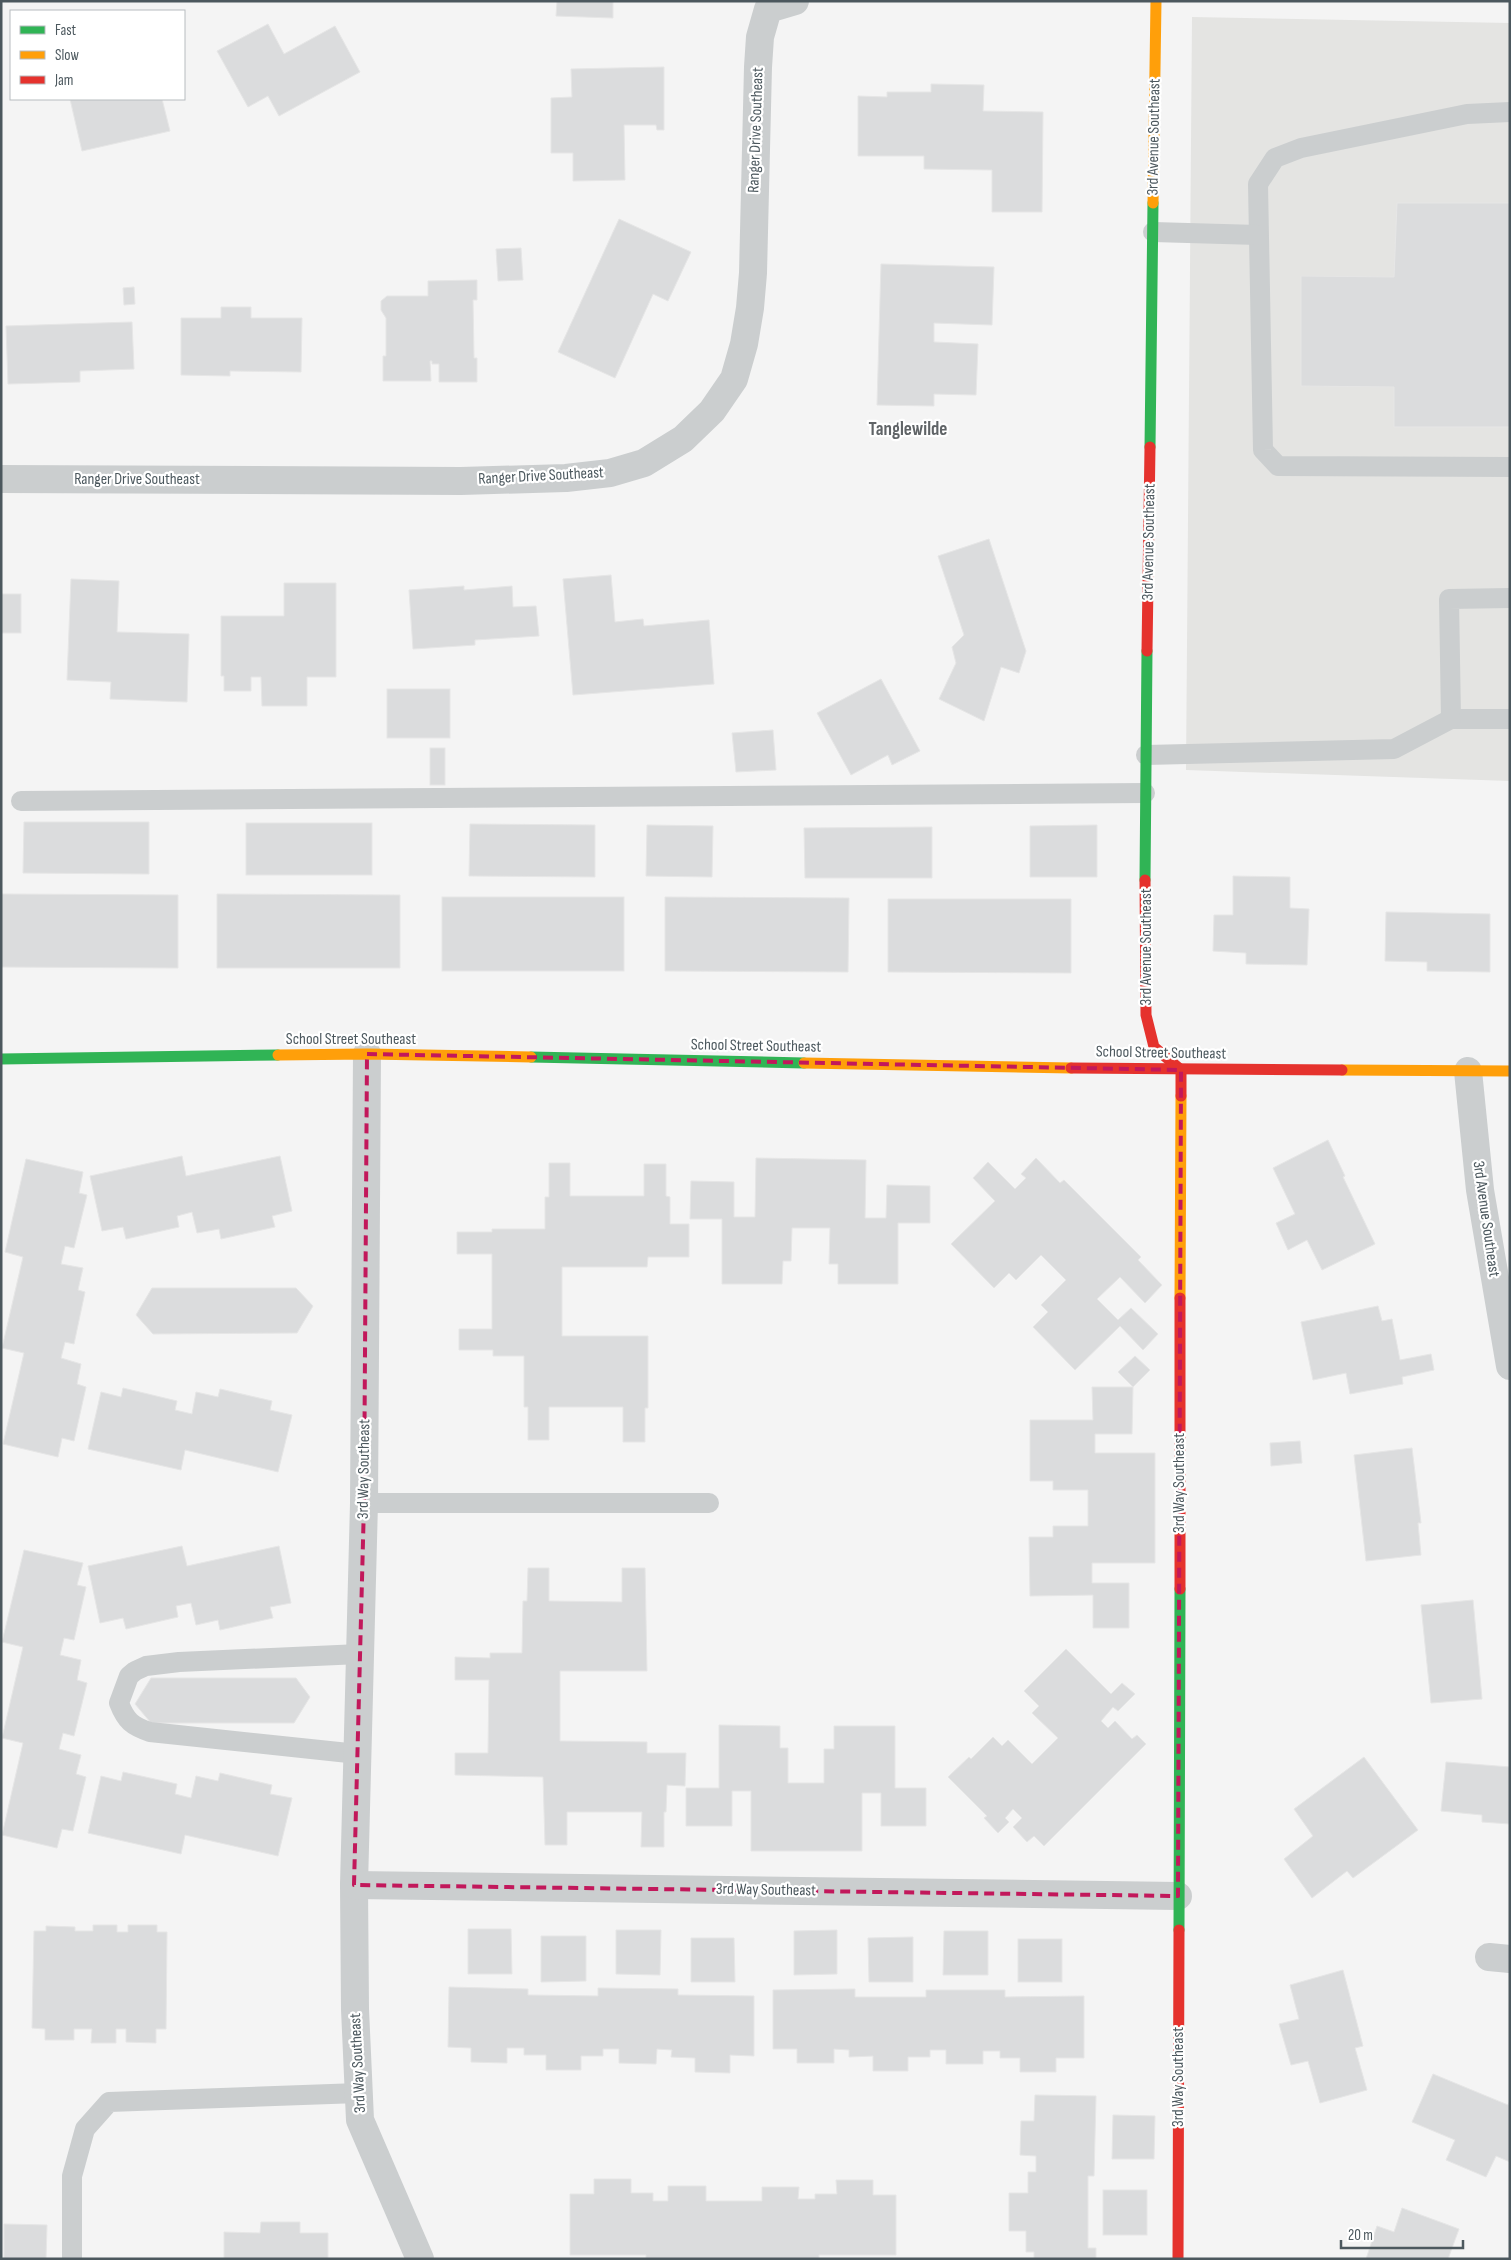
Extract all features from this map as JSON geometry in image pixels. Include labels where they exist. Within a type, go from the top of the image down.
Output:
[{"type":"street","name":"Ranger Drive Southeast","points":[[1,479],[461,481],[566,478],[610,472],[644,463],[683,439],[712,411],[734,379],[744,344],[753,273],[760,37],[768,5],[795,1]]},
{"type":"street","name":"3rd Avenue Southeast","points":[[1156,1],[1145,793],[1146,1015],[1154,1047],[1181,1070]]},
{"type":"street","name":"School Street Southeast","points":[[1,1059],[367,1054],[1181,1070],[1510,1071]]},
{"type":"street","name":"3rd Way Southeast","points":[[367,1054],[364,1503],[354,1885],[355,2010],[360,2120],[420,2259]]},
{"type":"street","name":"3rd Way Southeast","points":[[1178,2259],[1181,1070]]},
{"type":"street","name":"3rd Avenue Southeast","points":[[1468,1070],[1480,1190],[1510,1366]]},
{"type":"street","name":"3rd Way Southeast","points":[[354,1885],[1178,1896]]},
{"type":"lane","points":[[1510,112],[1467,114],[1300,148],[1275,158],[1258,184],[1263,450],[1278,466],[1510,467]]},
{"type":"lane","points":[[1153,232],[1258,235]]},
{"type":"lane","points":[[1451,720],[1449,599],[1510,598]]},
{"type":"lane","points":[[1146,755],[1394,749],[1451,720],[1510,719]]},
{"type":"lane","points":[[21,801],[1145,793]]},
{"type":"lane","points":[[364,1503],[709,1502]]},
{"type":"lane","points":[[358,1754],[150,1732],[132,1726],[124,1717],[119,1703],[129,1676],[146,1666],[179,1662],[360,1654]]},
{"type":"lane","points":[[72,2259],[72,2176],[85,2129],[109,2102],[359,2093]]},
{"type":"highlighted area","points":[[367,1054],[1181,1070],[1178,1896],[354,1885],[364,1503]]},
{"type":"shaded area","points":[[1192,17],[1510,23],[1510,781],[1186,770]]},
{"type":"building","points":[[557,1],[613,1],[613,18],[556,16]]},
{"type":"building","points":[[268,24],[284,54],[335,26],[360,72],[279,116],[268,96],[248,107],[217,51]]},
{"type":"building","points":[[664,67],[664,130],[657,130],[656,125],[624,125],[625,180],[573,181],[573,153],[551,153],[551,98],[572,97],[571,69]]},
{"type":"building","points":[[931,84],[984,85],[983,111],[1043,112],[1042,212],[992,212],[992,170],[924,169],[924,156],[858,156],[858,96],[887,97],[887,92],[931,92]]},
{"type":"building","points":[[70,100],[162,100],[170,131],[82,151]]},
{"type":"building","points":[[1397,203],[1510,203],[1510,427],[1394,427],[1394,387],[1301,386],[1301,276],[1394,277]]},
{"type":"building","points":[[619,219],[691,252],[668,301],[653,294],[615,378],[558,352]]},
{"type":"building","points":[[521,248],[523,280],[498,281],[496,249]]},
{"type":"building","points":[[881,264],[994,267],[992,325],[934,323],[934,342],[978,344],[976,395],[934,394],[934,406],[877,405]]},
{"type":"building","points":[[477,280],[477,300],[473,300],[474,358],[477,358],[477,382],[439,382],[439,364],[432,364],[432,361],[430,361],[431,381],[383,381],[383,356],[386,356],[386,318],[381,310],[381,301],[387,296],[428,296],[428,281]]},
{"type":"building","points":[[134,287],[135,304],[124,305],[123,288]]},
{"type":"building","points":[[221,307],[251,307],[251,318],[302,318],[301,372],[230,371],[230,376],[181,375],[181,318],[221,318]]},
{"type":"building","points":[[132,322],[134,369],[80,371],[80,382],[8,384],[6,326]]},
{"type":"building","points":[[989,539],[1026,651],[1019,673],[1001,667],[984,721],[939,699],[956,663],[952,647],[964,635],[938,556]]},
{"type":"building","points":[[611,575],[615,622],[643,619],[644,626],[709,620],[714,684],[573,695],[563,579]]},
{"type":"building","points":[[71,579],[119,581],[117,632],[189,634],[187,702],[110,699],[111,682],[67,680]]},
{"type":"building","points":[[284,583],[336,583],[336,677],[307,677],[307,706],[262,706],[261,677],[251,677],[251,691],[224,691],[224,676],[221,676],[221,616],[284,616]]},
{"type":"building","points":[[464,586],[464,590],[512,586],[513,607],[536,606],[539,636],[475,640],[475,645],[413,649],[409,590]]},
{"type":"building","points":[[1,594],[21,594],[21,633],[1,633]]},
{"type":"building","points":[[881,679],[920,751],[892,765],[888,755],[851,775],[817,713]]},
{"type":"building","points":[[387,689],[450,689],[450,738],[387,738]]},
{"type":"building","points":[[773,730],[776,770],[736,772],[732,733]]},
{"type":"building","points":[[430,748],[445,748],[445,785],[430,785]]},
{"type":"building","points":[[24,822],[149,822],[149,874],[23,873]]},
{"type":"building","points":[[246,823],[372,823],[372,875],[246,875]]},
{"type":"building","points":[[470,824],[595,825],[595,877],[469,876]]},
{"type":"building","points":[[647,825],[713,826],[712,877],[646,876]]},
{"type":"building","points":[[1097,825],[1097,877],[1030,877],[1030,826]]},
{"type":"building","points":[[932,827],[932,878],[805,878],[804,828]]},
{"type":"building","points":[[1233,876],[1290,877],[1290,908],[1309,909],[1307,965],[1246,964],[1246,953],[1213,951],[1214,915],[1233,915]]},
{"type":"building","points":[[1,894],[178,895],[178,968],[1,967]]},
{"type":"building","points":[[217,894],[400,895],[400,968],[217,968]]},
{"type":"building","points":[[442,897],[624,897],[624,971],[442,971]]},
{"type":"building","points":[[665,897],[849,898],[848,972],[665,971]]},
{"type":"building","points":[[888,899],[1071,899],[1071,973],[888,972]]},
{"type":"building","points":[[1386,912],[1490,914],[1490,972],[1427,971],[1427,962],[1385,961]]},
{"type":"building","points":[[1328,1140],[1345,1176],[1343,1177],[1375,1244],[1322,1270],[1307,1240],[1288,1250],[1276,1223],[1295,1214],[1273,1168]]},
{"type":"building","points":[[182,1156],[186,1176],[280,1156],[292,1211],[272,1216],[275,1227],[221,1239],[219,1229],[197,1233],[192,1212],[177,1216],[179,1227],[126,1239],[123,1227],[102,1231],[90,1176]]},
{"type":"building","points":[[756,1158],[866,1160],[865,1218],[886,1218],[887,1185],[930,1186],[930,1223],[898,1223],[898,1284],[838,1284],[838,1264],[829,1264],[830,1228],[792,1228],[791,1261],[783,1261],[782,1284],[722,1284],[722,1219],[690,1219],[691,1181],[734,1182],[734,1217],[755,1217]]},
{"type":"building","points":[[1036,1158],[1060,1183],[1064,1180],[1141,1257],[1138,1260],[1162,1285],[1145,1303],[1120,1277],[1097,1299],[1118,1320],[1131,1308],[1158,1334],[1143,1350],[1120,1326],[1075,1370],[1033,1327],[1048,1312],[1041,1305],[1066,1280],[1041,1255],[1016,1280],[1009,1273],[994,1288],[951,1244],[995,1201],[973,1178],[988,1162],[1015,1189],[1026,1178],[1021,1174]]},
{"type":"building","points":[[26,1159],[83,1172],[79,1193],[87,1195],[74,1248],[65,1246],[61,1264],[83,1268],[78,1290],[85,1292],[74,1344],[65,1342],[61,1358],[81,1364],[77,1384],[86,1387],[74,1441],[62,1438],[58,1457],[3,1444],[24,1353],[2,1348],[23,1257],[5,1252]]},
{"type":"building","points":[[549,1163],[570,1163],[570,1196],[644,1196],[644,1164],[666,1164],[666,1196],[670,1197],[670,1224],[689,1224],[689,1257],[648,1257],[647,1267],[562,1267],[562,1336],[648,1336],[648,1408],[645,1408],[645,1442],[623,1442],[623,1407],[549,1407],[549,1440],[528,1440],[528,1407],[524,1407],[524,1356],[493,1356],[493,1350],[459,1350],[459,1329],[492,1329],[492,1254],[457,1254],[457,1232],[492,1232],[492,1229],[545,1229],[545,1197],[549,1197]]},
{"type":"building","points":[[152,1288],[296,1288],[313,1306],[297,1333],[153,1334],[136,1315]]},
{"type":"building","points":[[1378,1306],[1382,1321],[1392,1319],[1400,1360],[1431,1354],[1434,1370],[1402,1377],[1403,1384],[1350,1394],[1346,1373],[1313,1380],[1301,1322]]},
{"type":"building","points":[[1135,1356],[1150,1370],[1133,1387],[1118,1372]]},
{"type":"building","points":[[1092,1387],[1133,1387],[1132,1434],[1095,1434],[1095,1453],[1155,1453],[1155,1563],[1092,1563],[1092,1583],[1129,1583],[1129,1628],[1093,1628],[1093,1595],[1030,1596],[1029,1537],[1053,1537],[1053,1526],[1088,1526],[1088,1490],[1053,1490],[1053,1481],[1030,1481],[1030,1420],[1093,1420]]},
{"type":"building","points":[[123,1388],[177,1401],[175,1410],[192,1414],[196,1392],[218,1397],[220,1389],[272,1401],[270,1410],[292,1415],[278,1472],[185,1450],[181,1470],[88,1449],[101,1392],[121,1397]]},
{"type":"building","points":[[1300,1441],[1302,1463],[1271,1466],[1270,1443]]},
{"type":"building","points":[[1412,1448],[1421,1523],[1418,1523],[1421,1555],[1366,1561],[1354,1455]]},
{"type":"building","points":[[182,1546],[187,1566],[279,1546],[291,1603],[270,1607],[273,1618],[220,1630],[218,1620],[196,1625],[191,1603],[176,1606],[178,1617],[126,1629],[123,1618],[100,1623],[88,1566]]},
{"type":"building","points":[[24,1550],[83,1563],[77,1585],[86,1587],[74,1640],[64,1638],[60,1655],[81,1660],[77,1680],[87,1683],[74,1736],[63,1733],[59,1749],[81,1755],[76,1774],[86,1777],[73,1831],[62,1829],[57,1848],[2,1835],[23,1743],[2,1738],[23,1647],[2,1642]]},
{"type":"building","points":[[528,1568],[549,1568],[549,1601],[622,1602],[622,1568],[645,1568],[647,1671],[560,1671],[560,1741],[647,1742],[647,1753],[686,1753],[685,1786],[667,1785],[666,1812],[664,1812],[664,1847],[641,1847],[642,1812],[567,1812],[567,1845],[545,1845],[543,1777],[455,1775],[455,1753],[488,1753],[489,1680],[455,1680],[455,1657],[490,1658],[490,1653],[522,1653],[523,1601],[527,1601]]},
{"type":"building","points":[[1473,1600],[1482,1699],[1431,1703],[1421,1605]]},
{"type":"building","points":[[1066,1649],[1111,1694],[1122,1683],[1135,1694],[1118,1711],[1113,1707],[1101,1721],[1108,1728],[1115,1721],[1132,1739],[1137,1735],[1146,1744],[1044,1846],[1034,1836],[1027,1842],[1013,1827],[1022,1818],[1013,1809],[1005,1818],[1009,1822],[998,1833],[984,1818],[987,1816],[948,1777],[969,1757],[971,1759],[993,1737],[1002,1746],[1008,1740],[1032,1764],[1058,1738],[1032,1713],[1039,1706],[1024,1691]]},
{"type":"building","points":[[151,1678],[296,1678],[310,1697],[294,1723],[151,1723],[135,1704]]},
{"type":"building","points":[[719,1725],[780,1726],[780,1748],[788,1748],[788,1783],[824,1783],[824,1749],[834,1749],[834,1726],[895,1726],[895,1788],[926,1788],[926,1826],[881,1826],[881,1793],[862,1793],[862,1851],[751,1851],[751,1791],[732,1791],[732,1826],[686,1826],[686,1788],[719,1788]]},
{"type":"building","points":[[1364,1757],[1418,1830],[1353,1878],[1347,1871],[1312,1898],[1284,1859],[1313,1836],[1294,1809]]},
{"type":"building","points":[[1446,1762],[1510,1767],[1510,1824],[1482,1822],[1482,1815],[1441,1811]]},
{"type":"building","points":[[123,1772],[177,1784],[175,1794],[191,1798],[196,1776],[218,1781],[220,1773],[272,1785],[270,1794],[292,1798],[278,1856],[185,1835],[181,1854],[88,1833],[101,1776],[121,1781]]},
{"type":"building","points":[[93,1925],[117,1925],[117,1932],[128,1932],[128,1925],[157,1925],[157,1932],[167,1932],[166,2029],[156,2029],[156,2043],[126,2042],[126,2029],[116,2029],[116,2043],[91,2043],[92,2029],[74,2029],[74,2040],[45,2040],[45,2029],[32,2028],[34,1931],[46,1931],[46,1926],[75,1927],[75,1931],[93,1931]]},
{"type":"building","points":[[468,1929],[511,1929],[512,1974],[468,1974]]},
{"type":"building","points":[[616,1930],[661,1930],[660,1975],[616,1974]]},
{"type":"building","points":[[837,1930],[837,1974],[794,1975],[794,1931]]},
{"type":"building","points":[[944,1931],[988,1931],[988,1975],[943,1975]]},
{"type":"building","points":[[541,1936],[586,1936],[586,1981],[541,1982]]},
{"type":"building","points":[[913,1937],[913,1982],[869,1982],[868,1938]]},
{"type":"building","points":[[691,1938],[734,1938],[735,1982],[691,1982]]},
{"type":"building","points":[[1018,1939],[1062,1939],[1062,1982],[1018,1982]]},
{"type":"building","points":[[1343,1970],[1363,2046],[1355,2048],[1367,2090],[1320,2103],[1308,2061],[1291,2065],[1279,2024],[1299,2019],[1290,1985]]},
{"type":"building","points":[[449,1987],[528,1989],[528,1995],[598,1996],[598,1988],[678,1989],[678,1995],[754,1996],[754,2056],[730,2055],[730,2073],[695,2072],[695,2058],[671,2057],[672,2050],[657,2049],[656,2064],[619,2063],[619,2049],[603,2049],[603,2056],[581,2056],[581,2070],[546,2070],[546,2055],[524,2055],[524,2048],[507,2048],[507,2063],[471,2062],[471,2048],[448,2047]]},
{"type":"building","points":[[855,1989],[855,1997],[926,1997],[926,1990],[1005,1990],[1005,1997],[1084,1996],[1084,2058],[1056,2058],[1056,2072],[1020,2072],[1020,2058],[1000,2058],[1000,2051],[983,2051],[983,2064],[946,2064],[946,2050],[930,2050],[930,2057],[908,2057],[908,2071],[873,2071],[873,2056],[849,2057],[849,2050],[834,2049],[834,2063],[797,2063],[797,2049],[773,2049],[773,1990]]},
{"type":"building","points":[[1433,2074],[1508,2105],[1510,2101],[1510,2162],[1496,2156],[1486,2177],[1446,2160],[1455,2140],[1412,2122]]},
{"type":"building","points":[[1035,2095],[1096,2096],[1094,2176],[1088,2176],[1088,2248],[1096,2248],[1096,2259],[1034,2259],[1034,2252],[1026,2252],[1026,2231],[1009,2231],[1009,2193],[1028,2193],[1028,2172],[1036,2172],[1036,2156],[1020,2155],[1021,2121],[1034,2121]]},
{"type":"building","points":[[1113,2115],[1155,2116],[1154,2159],[1112,2159]]},
{"type":"building","points":[[594,2179],[631,2179],[631,2193],[653,2193],[653,2201],[668,2201],[668,2186],[706,2186],[706,2201],[762,2201],[762,2187],[799,2187],[798,2199],[815,2199],[815,2194],[837,2194],[836,2180],[873,2180],[873,2195],[896,2195],[896,2255],[819,2255],[819,2259],[646,2259],[646,2255],[570,2255],[570,2194],[594,2194]]},
{"type":"building","points":[[1103,2190],[1147,2190],[1147,2235],[1103,2235]]},
{"type":"building","points":[[1402,2208],[1459,2229],[1448,2259],[1366,2259],[1377,2226],[1394,2232]]},
{"type":"building","points":[[261,2222],[300,2222],[300,2233],[328,2233],[328,2259],[224,2259],[224,2232],[260,2233]]},
{"type":"building","points":[[4,2224],[47,2225],[46,2259],[4,2259]]},
{"type":"traffic: fast","points":[[1150,447],[1153,203]]},
{"type":"traffic: fast","points":[[1145,880],[1147,651]]},
{"type":"traffic: fast","points":[[1,1059],[278,1055]]},
{"type":"traffic: fast","points":[[531,1057],[804,1063]]},
{"type":"traffic: fast","points":[[1179,1930],[1180,1589]]},
{"type":"traffic: slow","points":[[1153,203],[1156,1]]},
{"type":"traffic: slow","points":[[278,1055],[367,1054],[531,1057]]},
{"type":"traffic: slow","points":[[804,1063],[1071,1068]]},
{"type":"traffic: slow","points":[[1342,1070],[1510,1071]]},
{"type":"traffic: slow","points":[[1180,1298],[1181,1096]]},
{"type":"traffic: jam","points":[[1147,651],[1150,447]]},
{"type":"traffic: jam","points":[[1145,880],[1146,1015],[1154,1047],[1181,1070],[1181,1096]]},
{"type":"traffic: jam","points":[[1071,1068],[1342,1070]]},
{"type":"traffic: jam","points":[[1180,1298],[1180,1589]]},
{"type":"traffic: jam","points":[[1178,2259],[1179,1930]]},
{"type":"district","name":"Tanglewilde","points":[[908,429]]}]
